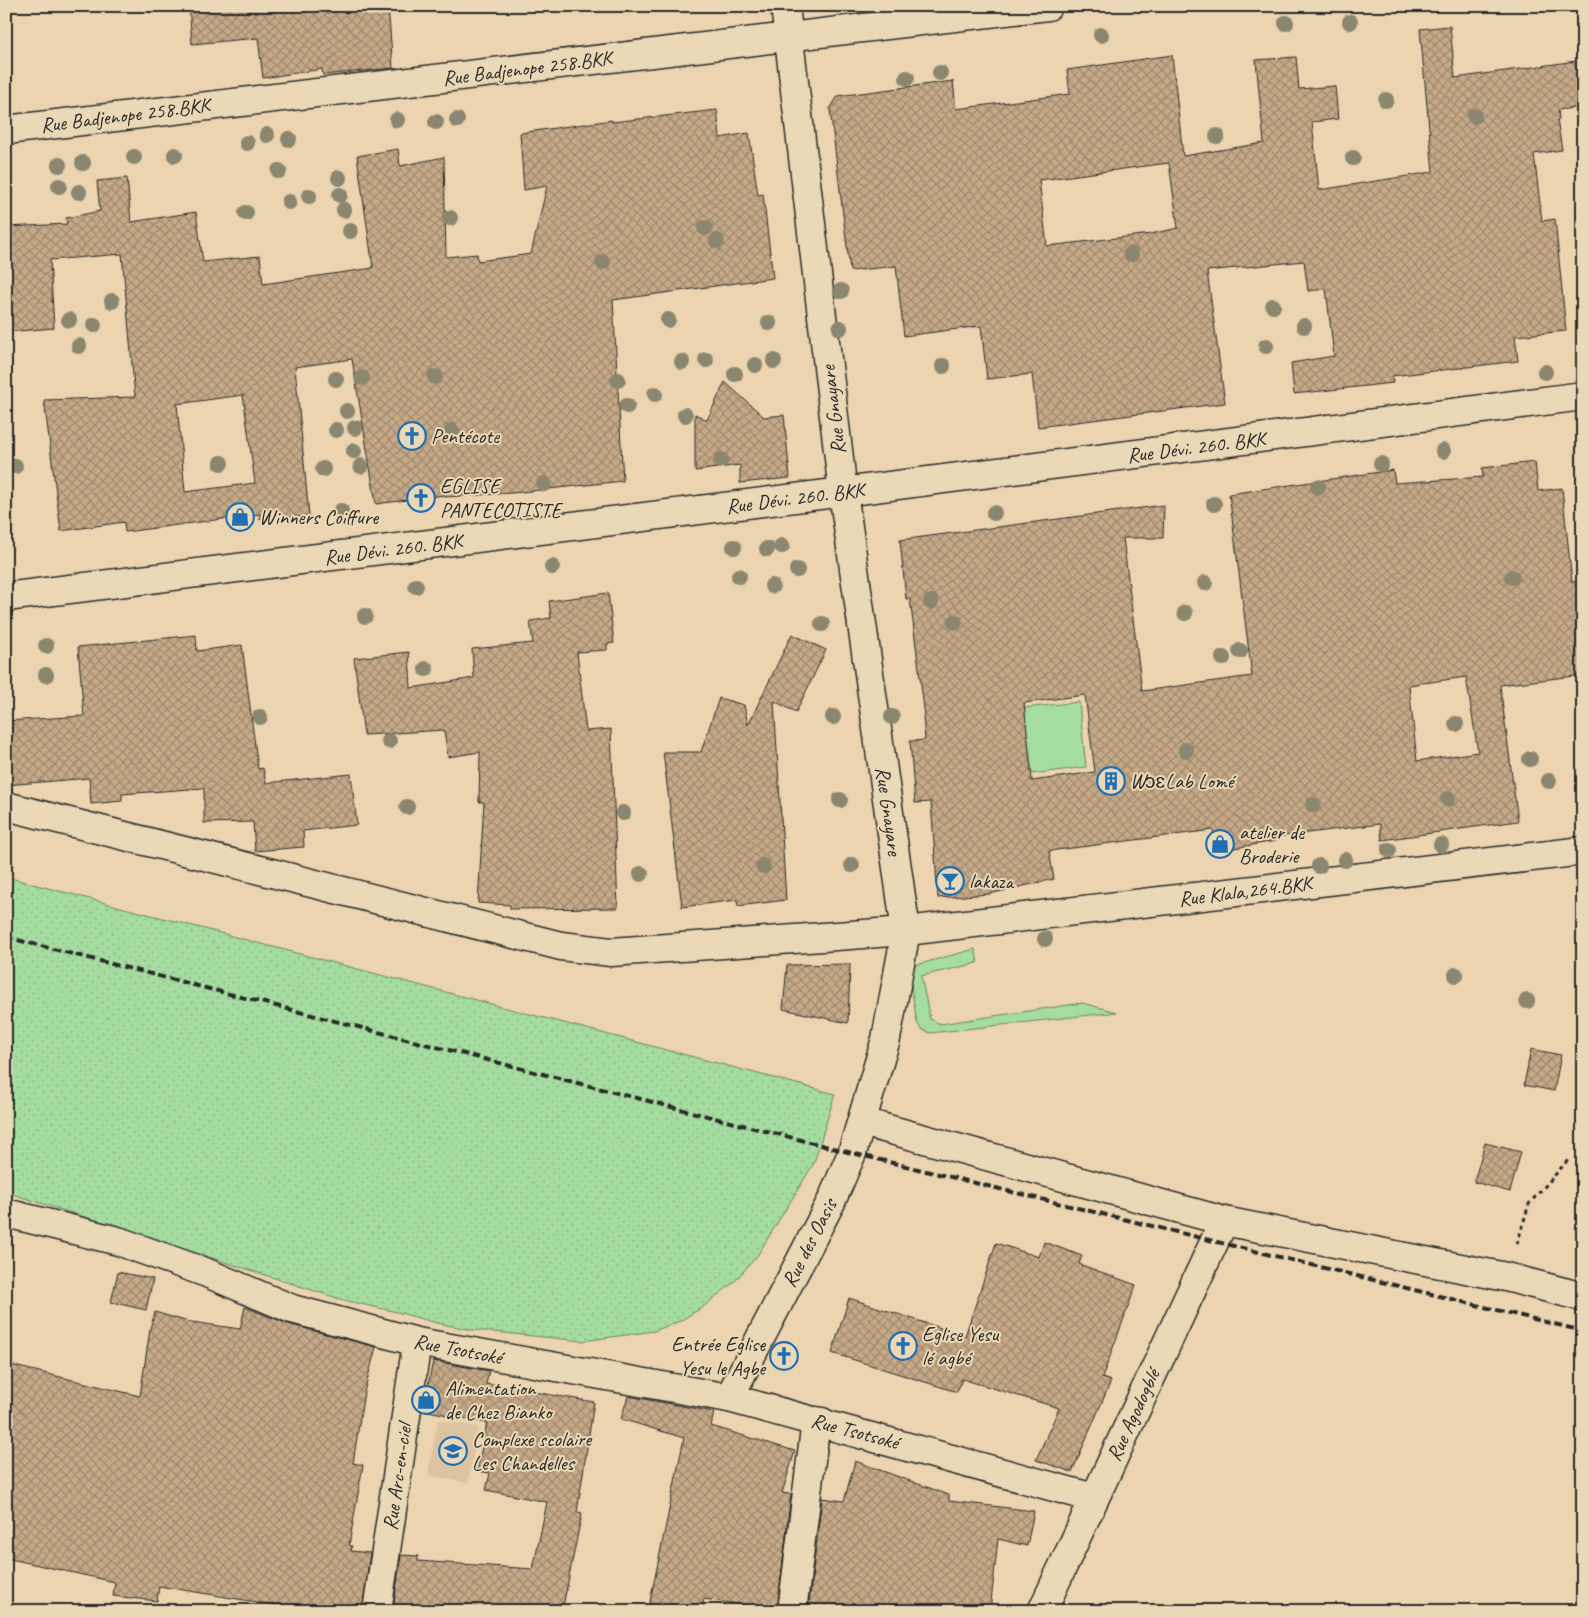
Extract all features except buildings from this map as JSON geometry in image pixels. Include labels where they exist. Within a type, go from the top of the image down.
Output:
[{"type":"street","name":"Rue Gnayare","points":[[785,6],[843,492],[906,931],[886,1039]]},
{"type":"street","name":"Rue Badjenope 258.BKK","points":[[6,130],[1048,6]]},
{"type":"street","name":"Rue Dévi. 260. BKK","points":[[6,597],[843,492],[1583,396]]},
{"type":"street","name":"Rue Klala,264.BKK","points":[[6,806],[561,946],[611,952],[906,931],[1583,851]]},
{"type":"street","name":"Rue des Oasis","points":[[729,1398],[831,1202],[852,1153],[886,1039]]},
{"type":"street","points":[[862,1122],[1224,1220],[1506,1278],[1583,1297]]},
{"type":"street","name":"Rue Tsotsoké","points":[[6,1213],[118,1241],[207,1273],[292,1309],[417,1342],[729,1398],[1094,1498]]},
{"type":"street","name":"Rue Agodogblé","points":[[1042,1611],[1224,1220]]},
{"type":"street","name":"Rue Arc-en-ciel","points":[[377,1611],[417,1342]]},
{"type":"street","points":[[792,1611],[816,1421],[822,1422]]},
{"type":"path","points":[[1506,1278],[1529,1204],[1569,1159]]},
{"type":"shaded area","name":"Complexe scolaire Les Chandelles","points":[[438,1420],[478,1427],[468,1483],[428,1475]]},
{"type":"green space","points":[[1079,702],[1086,767],[1032,774],[1024,708]]},
{"type":"green space","points":[[6,877],[835,1094],[814,1163],[757,1256],[734,1282],[703,1307],[680,1321],[654,1331],[583,1341],[473,1330],[343,1300],[6,1192]]},
{"type":"green space","points":[[975,949],[978,963],[921,976],[930,1019],[940,1024],[1082,1003],[1117,1012],[930,1033],[921,1029],[917,1023],[908,967]]},
{"type":"railway","points":[[6,937],[852,1153],[1583,1331]]},
{"type":"place","name":"Pentécote","points":[[412,436]]},
{"type":"place","name":"EGLISE PANTECOTISTE","points":[[421,498]]},
{"type":"place","name":"Winners Coiffure","points":[[240,517]]},
{"type":"place","name":"WɔɛLab Lomé","points":[[1111,781]]},
{"type":"place","name":"atelier de Broderie","points":[[1220,844]]},
{"type":"place","name":"lakaza","points":[[950,881]]},
{"type":"place","name":"Eglise Yesu lé agbé","points":[[903,1346]]},
{"type":"place","name":"Entrée Eglise Yesu le Agbe","points":[[784,1356]]},
{"type":"place","name":"Alimentation de Chez Bianko","points":[[426,1400]]},
{"type":"place","name":"Complexe scolaire Les Chandelles","points":[[453,1451]]}]
